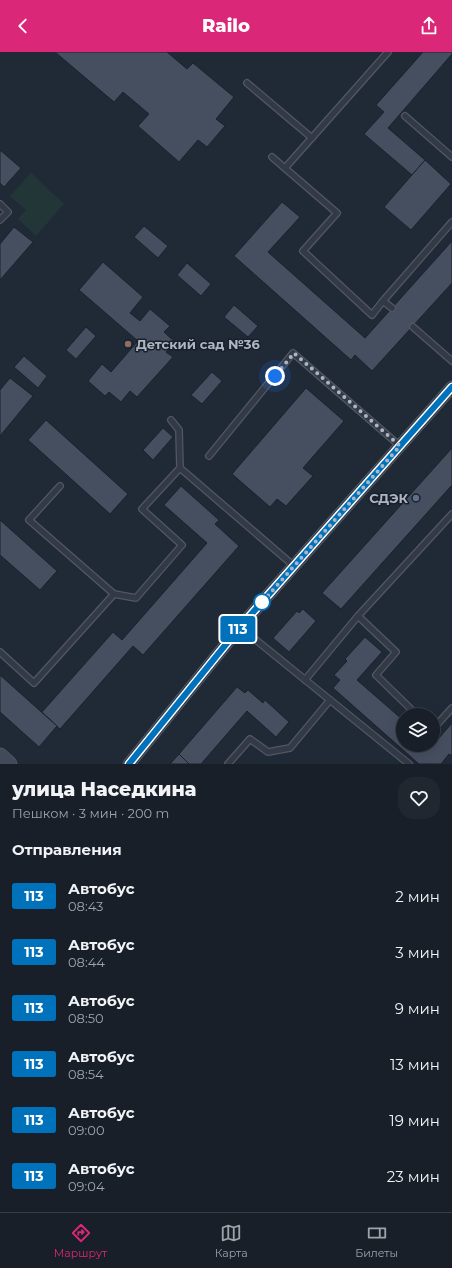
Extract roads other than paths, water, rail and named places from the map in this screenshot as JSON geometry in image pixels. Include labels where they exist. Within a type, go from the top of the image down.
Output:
[{"type":"street","points":[[129,764],[240,627],[452,387]]},
{"type":"street","points":[[0,756],[9,764]]},
{"type":"lane","points":[[285,168],[388,52]]},
{"type":"lane","points":[[247,83],[312,138]]},
{"type":"lane","points":[[405,116],[452,157]]},
{"type":"lane","points":[[272,157],[337,213],[304,251],[372,315],[452,222]]},
{"type":"lane","points":[[0,204],[8,212],[0,220]]},
{"type":"lane","points":[[383,301],[392,308]]},
{"type":"lane","points":[[412,326],[452,361]]},
{"type":"lane","points":[[209,456],[294,353],[400,446]]},
{"type":"lane","points":[[60,486],[29,520],[114,594],[136,598],[182,545],[142,509],[180,468],[179,430],[171,420]]},
{"type":"lane","points":[[180,468],[294,566]]},
{"type":"lane","points":[[305,680],[358,616],[452,514]]},
{"type":"lane","points":[[0,652],[34,683],[114,594]]},
{"type":"lane","points":[[358,616],[396,652],[376,675],[410,708]]},
{"type":"lane","points":[[240,627],[409,764]]},
{"type":"lane","points":[[228,764],[250,739],[268,752],[290,748],[330,700]]},
{"type":"lane","points":[[440,721],[452,708]]},
{"type":"place","name":"Детский сад №36","points":[[128,344]]},
{"type":"place","name":"СДЭК","points":[[416,498]]}]
